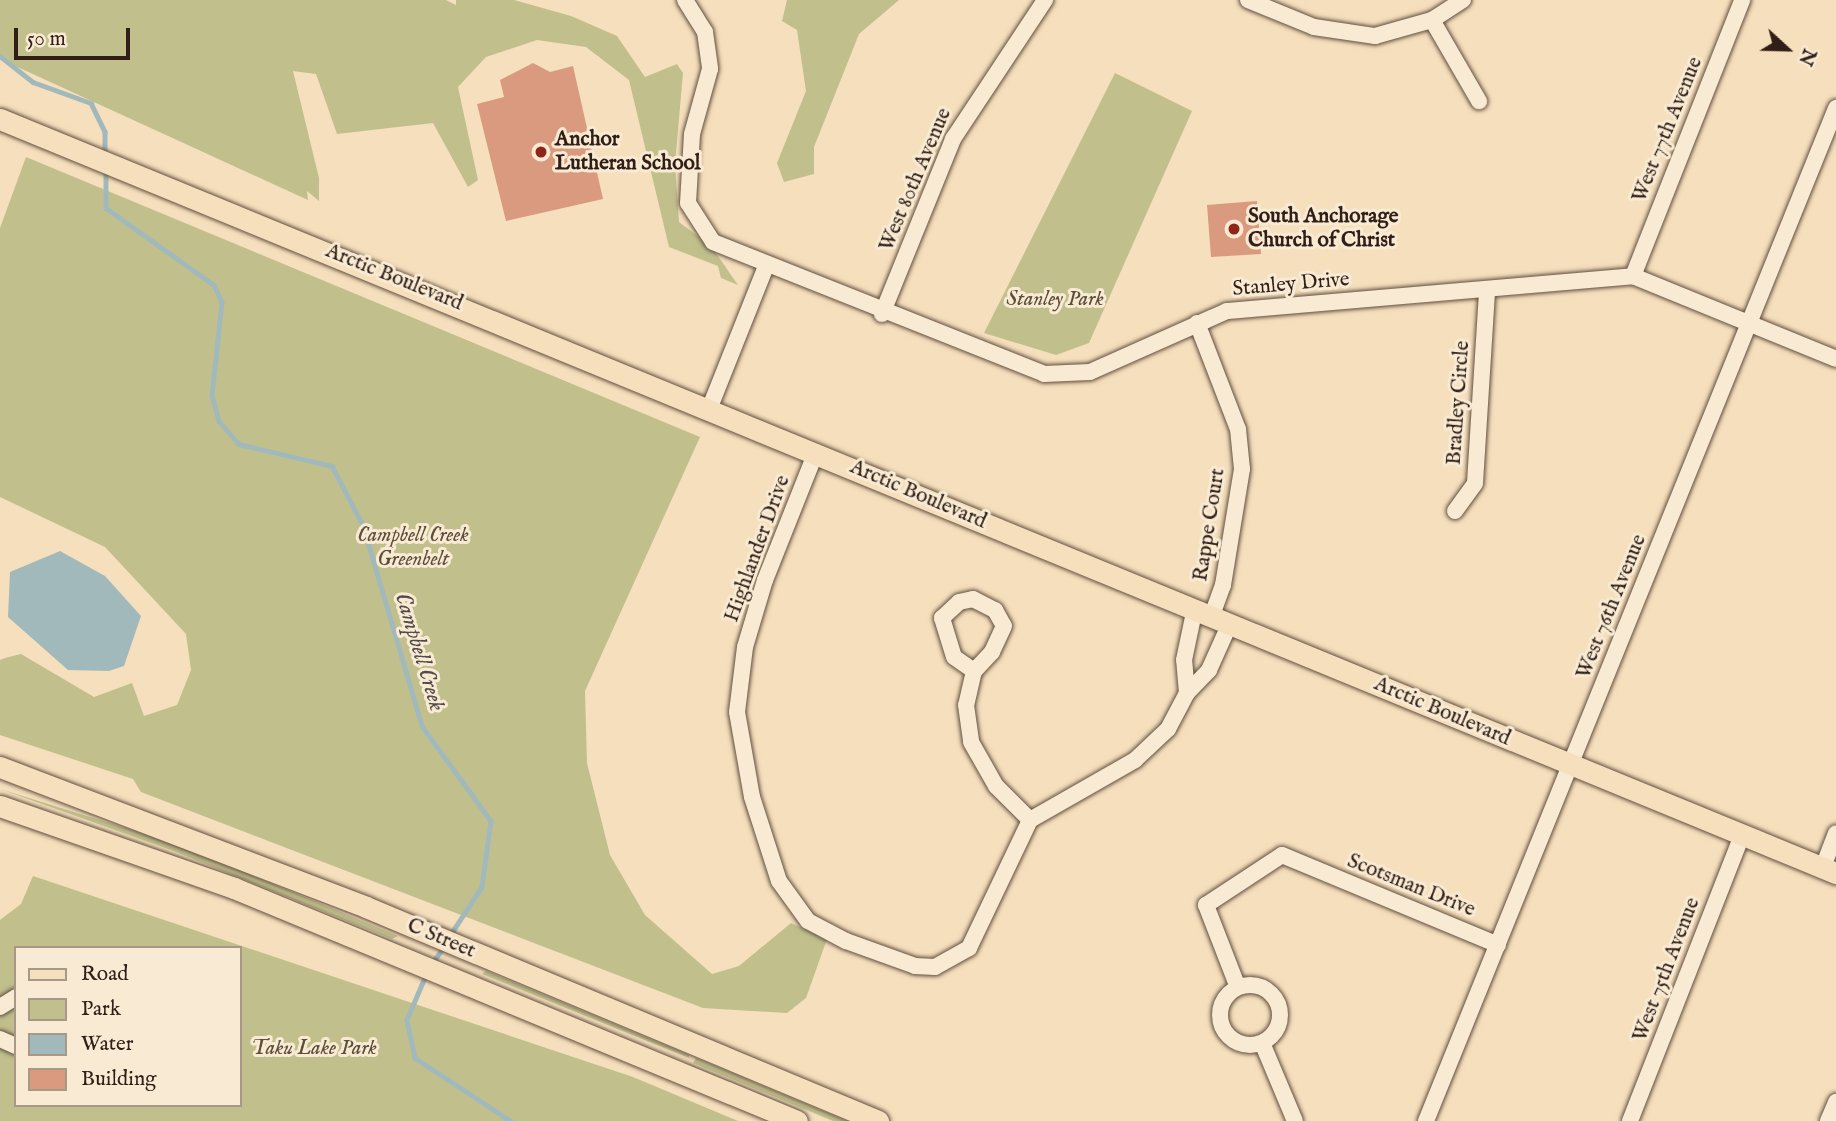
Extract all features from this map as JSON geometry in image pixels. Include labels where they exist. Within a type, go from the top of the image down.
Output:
[{"type":"main road","name":"Arctic Boulevard","points":[[0,119],[710,407],[1571,766],[1829,870]]},
{"type":"main road","name":"C Street","points":[[0,767],[366,907],[878,1121]]},
{"type":"main road","name":"C Street","points":[[0,806],[151,857],[369,943],[797,1121]]},
{"type":"street","name":"Stanley Drive","points":[[685,0],[705,32],[710,69],[692,134],[688,203],[713,242],[766,267],[882,314],[1044,374],[1090,372],[1227,311],[1487,291],[1633,276],[1836,359]]},
{"type":"street","name":"West 80th Avenue","points":[[882,314],[953,139],[1045,0]]},
{"type":"street","points":[[1248,0],[1345,35],[1375,36],[1432,20],[1463,0]]},
{"type":"street","name":"West 77th Avenue","points":[[1633,276],[1742,0]]},
{"type":"street","points":[[1432,20],[1479,101]]},
{"type":"street","name":"West 76th Avenue","points":[[1426,1121],[1836,108]]},
{"type":"street","points":[[710,407],[766,267]]},
{"type":"street","name":"Bradley Circle","points":[[1455,511],[1475,483],[1487,291]]},
{"type":"street","name":"Rappe Court","points":[[1196,323],[1238,429],[1242,469],[1223,585],[1212,615]]},
{"type":"street","name":"Highlander Drive","points":[[816,452],[765,580],[746,647],[737,712],[752,797],[791,904],[808,921],[846,942],[915,966],[935,967],[968,948],[1030,820]]},
{"type":"street","points":[[974,671],[954,657],[942,618],[958,602],[973,599],[995,610],[1003,626],[992,652],[974,671],[966,705],[971,743],[996,786],[1030,820],[1135,760],[1168,729],[1187,693],[1209,670],[1212,615]]},
{"type":"street","points":[[1187,693],[1184,660],[1212,615]]},
{"type":"street","points":[[1829,870],[1836,834]]},
{"type":"street","name":"West 75th Avenue","points":[[1630,1121],[1742,835]]},
{"type":"street","name":"Scotsman Drive","points":[[1237,985],[1206,905],[1282,855],[1498,945]]},
{"type":"street","points":[[1237,985],[1263,989],[1276,999],[1276,1024],[1263,1045],[1246,1044],[1220,1025],[1225,999],[1237,985]]},
{"type":"street","points":[[1263,1045],[1295,1121]]},
{"type":"street","points":[[1828,1121],[1836,1101]]},
{"type":"green space","points":[[0,0],[446,0],[456,5],[456,0],[514,0],[571,16],[617,36],[645,77],[677,64],[683,73],[675,164],[679,222],[711,246],[738,285],[721,278],[718,266],[669,247],[629,80],[586,47],[537,40],[486,57],[458,87],[478,180],[468,187],[433,123],[337,134],[316,74],[293,71],[319,178],[319,201],[307,191],[308,200],[0,59]]},
{"type":"green space","points":[[787,0],[899,0],[859,34],[814,147],[814,174],[784,182],[777,163],[806,91],[797,30],[782,21]]},
{"type":"green space","name":"Stanley Park","points":[[1115,73],[1192,111],[1089,343],[1056,355],[984,333]]},
{"type":"green space","name":"Campbell Creek Greenbelt","points":[[26,157],[700,437],[585,691],[587,763],[610,855],[645,915],[712,974],[739,966],[791,923],[827,939],[806,998],[787,1013],[703,1008],[141,792],[133,779],[0,735],[0,660],[5,658],[21,654],[94,697],[132,683],[144,716],[177,705],[191,670],[186,634],[105,547],[0,497],[0,228]]},
{"type":"green space","points":[[0,789],[180,845],[398,936],[392,939],[171,850]]},
{"type":"green space","name":"Taku Lake Park","points":[[33,876],[242,946],[14,946],[14,1107],[242,1107],[242,946],[633,1077],[738,1121],[0,1121],[0,920],[21,904]]},
{"type":"green space","points":[[486,971],[689,1055],[689,1058],[482,974]]},
{"type":"green space","points":[[696,1058],[847,1121],[833,1121],[693,1063]]},
{"type":"water","points":[[60,551],[105,576],[141,616],[124,666],[109,671],[68,670],[8,617],[10,572]]},
{"type":"building","name":"Anchor Lutheran School","points":[[533,63],[550,72],[573,66],[603,199],[506,221],[477,104],[504,97],[500,80]]},
{"type":"building","name":"South Anchorage Church of Christ","points":[[1257,201],[1261,254],[1211,257],[1207,205]]},
{"type":"waterway","name":"Campbell Creek","points":[[0,56],[33,82],[91,103],[105,132],[105,155]]},
{"type":"waterway","name":"Campbell Creek","points":[[106,171],[106,208],[214,285],[222,302],[212,395],[219,421],[239,444],[332,466],[363,525],[422,726],[491,821],[482,887],[450,936]]},
{"type":"waterway","name":"Campbell Creek","points":[[433,962],[444,946]]},
{"type":"waterway","name":"Campbell Creek","points":[[427,973],[407,1020],[415,1058],[511,1121]]},
{"type":"place","name":"Anchor Lutheran School","points":[[541,152]]},
{"type":"place","name":"South Anchorage Church of Christ","points":[[1234,229]]}]
